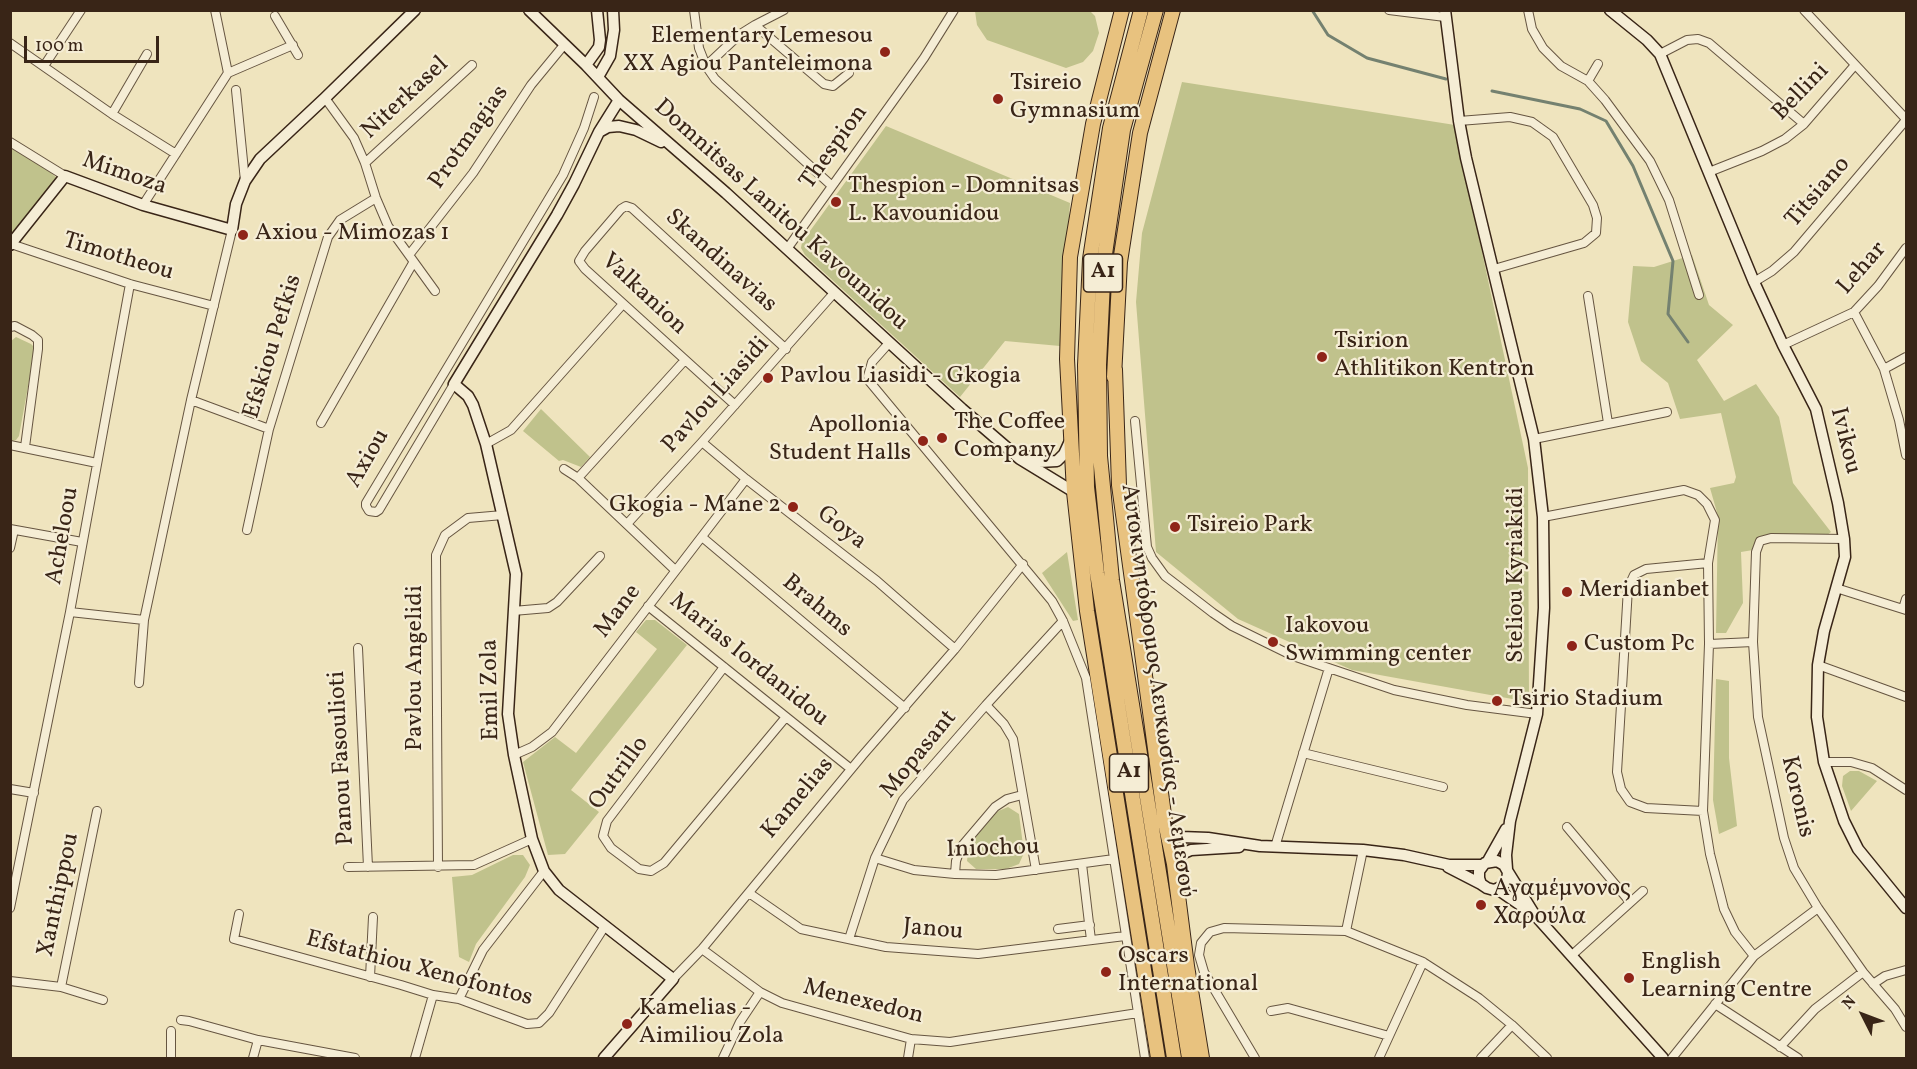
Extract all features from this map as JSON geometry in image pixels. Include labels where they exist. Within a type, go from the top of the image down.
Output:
[{"type":"highway","points":[[1080,489],[1070,441],[1067,319],[1070,256],[1093,124],[1122,10]]},
{"type":"highway","name":"Αυτοκινητόδρομος Λευκωσίας - Λεμεσού","points":[[1141,10],[1110,128],[1090,259],[1080,489],[1097,573],[1174,1059]]},
{"type":"highway","name":"Αυτοκινητόδρομος Λευκωσίας - Λεμεσού","points":[[1156,10],[1123,130],[1104,261],[1099,365],[1100,456],[1112,580],[1189,1059]]},
{"type":"highway","points":[[1108,542],[1111,428],[1120,262],[1138,145],[1173,10]]},
{"type":"highway","points":[[1067,319],[1079,454],[1087,611],[1158,1059]]},
{"type":"highway","points":[[1115,369],[1119,485],[1165,822],[1174,864],[1202,1059]]},
{"type":"street","points":[[44,66],[81,10]]},
{"type":"street","points":[[215,10],[228,73]]},
{"type":"street","points":[[139,683],[144,620],[236,204],[245,181],[260,159],[415,10]]},
{"type":"street","name":"Domnitsas Lanitou Kavounidou","points":[[529,10],[619,100],[726,193],[888,343],[1020,459],[1080,489]]},
{"type":"street","points":[[586,65],[599,47],[597,10]]},
{"type":"street","points":[[598,77],[610,56],[614,30],[613,10]]},
{"type":"street","points":[[694,10],[699,48],[706,66],[715,79],[832,186]]},
{"type":"street","points":[[706,66],[740,35],[784,10]]},
{"type":"street","name":"Thespion","points":[[787,249],[924,58],[954,10]]},
{"type":"street","points":[[1389,10],[1445,14]]},
{"type":"street","points":[[1528,10],[1532,29],[1543,48],[1561,66],[1588,81],[1650,161],[1669,200],[1699,295]]},
{"type":"street","name":"Ivikou","points":[[1610,10],[1647,40],[1660,54],[1754,282],[1816,409],[1838,503],[1845,557],[1824,631],[1818,665],[1817,717],[1824,762],[1844,821],[1858,849],[1906,908]]},
{"type":"street","points":[[1804,10],[1906,119]]},
{"type":"street","name":"Steliou Kyriakidi","points":[[1445,14],[1466,158],[1534,439],[1543,517],[1544,608],[1537,714],[1510,821],[1506,855],[1507,870]]},
{"type":"street","points":[[275,16],[298,55]]},
{"type":"street","points":[[755,25],[824,84],[833,86],[849,73]]},
{"type":"street","points":[[1660,54],[1687,40],[1698,39],[1709,43],[1804,124]]},
{"type":"street","points":[[10,43],[112,114],[176,154]]},
{"type":"street","points":[[143,205],[228,73],[293,45]]},
{"type":"street","name":"Protmagias","points":[[409,255],[473,173],[531,85],[564,45]]},
{"type":"street","points":[[112,114],[147,54]]},
{"type":"street","points":[[1588,81],[1598,64]]},
{"type":"street","name":"Bellini","points":[[1708,172],[1762,151],[1785,139],[1804,124],[1855,64]]},
{"type":"street","name":"Niterkasel","points":[[365,163],[472,65]]},
{"type":"street","points":[[236,90],[245,181]]},
{"type":"street","name":"Axiou","points":[[594,97],[584,128],[562,175],[366,503],[369,512],[379,510],[574,184],[599,132],[619,100]]},
{"type":"street","points":[[325,99],[354,138],[365,163],[375,198],[388,226],[435,291]]},
{"type":"street","points":[[1459,121],[1510,117],[1532,122],[1553,137],[1593,204],[1597,218],[1596,233],[1584,243],[1494,269]]},
{"type":"street","name":"Titsiano","points":[[1754,282],[1772,271],[1794,252],[1906,119]]},
{"type":"street","points":[[599,132],[613,126],[627,127],[672,148]]},
{"type":"street","name":"Mimoza","points":[[10,142],[65,176],[143,205],[232,230]]},
{"type":"street","points":[[11,245],[65,176]]},
{"type":"street","name":"Efskiou Pefkis","points":[[247,530],[269,429],[328,237],[340,220],[375,198]]},
{"type":"street","name":"Valkanion","points":[[626,206],[585,251],[579,261],[585,269],[735,405]]},
{"type":"street","name":"Skandinavias","points":[[626,206],[632,208],[786,349]]},
{"type":"street","name":"Timotheou","points":[[11,245],[130,284],[214,306]]},
{"type":"street","name":"Lehar","points":[[1783,345],[1854,312],[1878,286],[1906,248]]},
{"type":"street","points":[[513,258],[526,265]]},
{"type":"street","points":[[321,423],[413,263]]},
{"type":"street","name":"Acheloou","points":[[10,908],[15,865],[34,794],[130,284]]},
{"type":"street","name":"Pavlou Liasidi","points":[[627,524],[834,293]]},
{"type":"street","points":[[1588,296],[1608,423]]},
{"type":"street","points":[[486,444],[511,430],[623,304]]},
{"type":"street","points":[[1854,312],[1884,369],[1899,420],[1906,455]]},
{"type":"street","points":[[10,327],[15,326],[32,334],[38,340],[25,447]]},
{"type":"street","points":[[888,343],[872,362],[869,381],[1053,601],[1086,678],[1145,1059]]},
{"type":"street","points":[[1884,369],[1906,357]]},
{"type":"street","points":[[578,478],[685,360]]},
{"type":"street","name":"Emil Zola","points":[[454,384],[468,396],[473,405],[486,444],[516,574],[508,714],[514,756],[532,839],[544,871],[560,890],[673,979]]},
{"type":"street","points":[[191,400],[269,429]]},
{"type":"street","points":[[1534,439],[1667,412]]},
{"type":"street","points":[[1135,421],[1147,547],[1165,576],[1226,622],[1293,656],[1394,690],[1467,705],[1537,714]]},
{"type":"street","name":"Domnitsas Lanitou Kavounidou","points":[[1008,447],[1039,462],[1047,462],[1057,461],[1064,454],[1070,441]]},
{"type":"street","name":"Goya","points":[[702,442],[877,581],[955,649]]},
{"type":"street","points":[[10,445],[97,463]]},
{"type":"street","points":[[564,469],[578,478],[675,570]]},
{"type":"street","name":"Mane","points":[[514,756],[532,747],[552,732],[746,479]]},
{"type":"street","points":[[1543,517],[1684,490],[1698,495],[1707,504],[1715,520],[1708,563],[1709,644],[1703,811],[1710,854],[1724,909],[1735,932],[1754,956]]},
{"type":"street","name":"Pavlou Angelidi","points":[[438,867],[436,555],[445,535],[468,518],[503,515]]},
{"type":"street","points":[[10,548],[12,530],[82,542]]},
{"type":"street","name":"Brahms","points":[[702,537],[905,708]]},
{"type":"street","name":"Koronis","points":[[1844,539],[1771,538],[1760,542],[1756,552],[1753,642],[1758,717],[1784,838],[1794,868],[1818,908],[1863,972],[1895,1009],[1906,1026]]},
{"type":"street","points":[[513,611],[548,608],[557,602],[600,556]]},
{"type":"street","points":[[1703,811],[1646,808],[1630,802],[1621,789],[1617,772],[1628,588],[1634,575],[1646,569],[1708,563]]},
{"type":"street","name":"Kamelias","points":[[604,1059],[702,949],[851,769],[955,649],[1023,564]]},
{"type":"street","points":[[1836,588],[1905,609],[1906,599]]},
{"type":"street","name":"Marias Iordanidou","points":[[648,606],[851,769]]},
{"type":"street","points":[[70,612],[144,620]]},
{"type":"street","name":"Mopasant","points":[[849,939],[875,858],[903,800],[1063,621]]},
{"type":"street","points":[[1709,644],[1753,642]]},
{"type":"street","name":"Panou Fasoulioti","points":[[358,648],[368,867]]},
{"type":"street","points":[[1818,665],[1906,697]]},
{"type":"street","name":"Outrillo","points":[[724,667],[607,821],[603,836],[612,848],[639,869],[651,871],[664,863],[786,717]]},
{"type":"street","points":[[1275,847],[1329,668]]},
{"type":"street","points":[[986,705],[1004,724],[1013,739],[1036,870]]},
{"type":"street","points":[[1303,753],[1443,787]]},
{"type":"street","points":[[1824,762],[1851,762],[1872,768],[1906,790]]},
{"type":"street","points":[[10,789],[34,794]]},
{"type":"street","points":[[955,874],[956,861],[961,847],[994,807],[1007,799],[1022,795]]},
{"type":"street","name":"Xanthippou","points":[[62,987],[98,811]]},
{"type":"street","name":"Steliou Kyriakidi","points":[[1485,863],[1510,821]]},
{"type":"street","points":[[1165,822],[1174,834],[1181,837],[1208,838],[1260,846],[1363,850],[1404,855],[1439,864],[1487,888],[1497,889],[1534,914]]},
{"type":"street","points":[[1567,827],[1630,902]]},
{"type":"street","points":[[348,867],[474,865],[532,839]]},
{"type":"street","points":[[1174,864],[1184,853],[1191,850],[1260,846]]},
{"type":"street","points":[[1346,931],[1363,850]]},
{"type":"street","name":"Iniochou","points":[[875,858],[914,870],[996,875],[1114,859]]},
{"type":"street","points":[[1439,864],[1497,861],[1507,870],[1534,914],[1663,1059]]},
{"type":"street","points":[[1481,884],[1479,874],[1485,863]]},
{"type":"street","points":[[1082,864],[1091,940]]},
{"type":"street","points":[[1497,889],[1507,881],[1507,870]]},
{"type":"street","points":[[459,999],[483,950],[544,871]]},
{"type":"street","points":[[1571,956],[1643,891]]},
{"type":"street","name":"Janou","points":[[749,893],[801,929],[886,947],[978,954],[1125,936]]},
{"type":"street","points":[[1672,1059],[1754,956],[1818,908]]},
{"type":"street","name":"Efstathiou Xenofontos","points":[[239,914],[234,939],[434,995],[459,999],[527,1024],[539,1023],[549,1013],[605,926]]},
{"type":"street","points":[[370,977],[373,917]]},
{"type":"street","points":[[1058,929],[1090,925]]},
{"type":"street","points":[[1255,1059],[1204,972],[1199,955],[1201,943],[1210,932],[1224,928],[1346,931],[1423,962],[1479,998],[1512,1025],[1547,1059]]},
{"type":"street","name":"Menexedon","points":[[702,949],[760,992],[782,1003],[911,1039],[950,1042],[1138,1013]]},
{"type":"street","points":[[1379,1059],[1423,962]]},
{"type":"street","points":[[1873,984],[1885,976],[1906,970]]},
{"type":"street","points":[[1780,1047],[1815,1009],[1863,972]]},
{"type":"street","points":[[10,981],[62,987],[103,1000]]},
{"type":"street","points":[[723,1059],[740,1022],[760,992]]},
{"type":"street","points":[[415,1059],[434,995]]},
{"type":"street","points":[[1715,1004],[1798,1059]]},
{"type":"street","points":[[1271,1011],[1288,1008],[1389,1036]]},
{"type":"street","points":[[181,1020],[258,1040],[355,1059]]},
{"type":"street","points":[[1481,1059],[1512,1025]]},
{"type":"street","points":[[171,1031],[171,1059]]},
{"type":"street","points":[[908,1059],[911,1039]]},
{"type":"street","points":[[253,1059],[258,1040]]},
{"type":"green space","points":[[975,11],[1090,11],[1095,16],[1099,33],[1093,51],[1083,62],[1066,68],[987,40],[977,25]]},
{"type":"green space","name":"Tsirion Athlitikon Kentron","points":[[1182,82],[1455,125],[1528,468],[1529,702],[1352,670],[1238,619],[1156,552],[1136,302],[1142,233]]},
{"type":"green space","points":[[886,126],[1070,203],[1060,346],[1005,341],[960,397],[805,255],[801,248],[802,242]]},
{"type":"green space","points":[[11,139],[57,178],[11,244]]},
{"type":"green space","points":[[1692,255],[1709,305],[1733,325],[1697,360],[1724,401],[1756,384],[1779,417],[1793,483],[1831,532],[1826,536],[1769,534],[1753,550],[1741,552],[1743,603],[1726,633],[1716,633],[1718,516],[1710,488],[1734,483],[1736,477],[1721,413],[1680,419],[1668,383],[1641,361],[1628,322],[1633,266],[1654,267]]},
{"type":"green space","points":[[16,337],[35,348],[19,436],[16,440],[11,441],[11,341]]},
{"type":"green space","points":[[541,409],[590,457],[581,467],[563,460],[559,461],[523,431]]},
{"type":"green space","points":[[1067,552],[1078,620],[1073,621],[1042,573]]},
{"type":"green space","points":[[646,620],[655,620],[687,645],[571,790],[599,812],[565,854],[548,855],[523,762],[555,737],[576,753],[657,649],[636,632]]},
{"type":"green space","points":[[1716,679],[1729,681],[1729,758],[1737,826],[1719,834],[1713,800]]},
{"type":"green space","points":[[1850,771],[1859,771],[1877,781],[1851,811],[1842,786],[1843,776]]},
{"type":"green space","points":[[1008,807],[1019,814],[1024,853],[1019,864],[1006,869],[976,869],[967,861],[969,845],[996,812]]},
{"type":"green space","points":[[513,855],[523,855],[530,865],[525,877],[476,944],[469,962],[459,957],[452,877],[472,875]]},
{"type":"waterway","points":[[1312,10],[1328,35],[1367,58],[1446,79]]},
{"type":"waterway","points":[[1492,91],[1580,109],[1606,121],[1633,166],[1673,261],[1668,314],[1688,342]]},
{"type":"place","name":"Elementary Lemesou XX Agiou Panteleimona","points":[[885,52]]},
{"type":"place","name":"Tsireio Gymnasium","points":[[998,99]]},
{"type":"place","name":"Thespion - Domnitsas L. Kavounidou","points":[[836,202]]},
{"type":"place","name":"Axiou - Mimozas 1","points":[[243,235]]},
{"type":"place","name":"Tsirion Athlitikon Kentron","points":[[1322,357]]},
{"type":"place","name":"Pavlou Liasidi - Gkogia","points":[[768,378]]},
{"type":"place","name":"The Coffee Company","points":[[942,438]]},
{"type":"place","name":"Apollonia Student Halls","points":[[923,441]]},
{"type":"place","name":"Gkogia - Mane 2","points":[[793,507]]},
{"type":"place","name":"Tsireio Park","points":[[1175,527]]},
{"type":"place","name":"Meridianbet","points":[[1567,592]]},
{"type":"place","name":"Iakovou Swimming center","points":[[1273,642]]},
{"type":"place","name":"Custom Pc","points":[[1572,646]]},
{"type":"place","name":"Tsirio Stadium","points":[[1497,701]]},
{"type":"place","name":"Αγαμέμνονος Χαρούλα","points":[[1481,905]]},
{"type":"place","name":"Oscars International","points":[[1106,972]]},
{"type":"place","name":"English Learning Centre","points":[[1629,978]]},
{"type":"place","name":"Kamelias - Aimiliou Zola","points":[[627,1024]]}]
